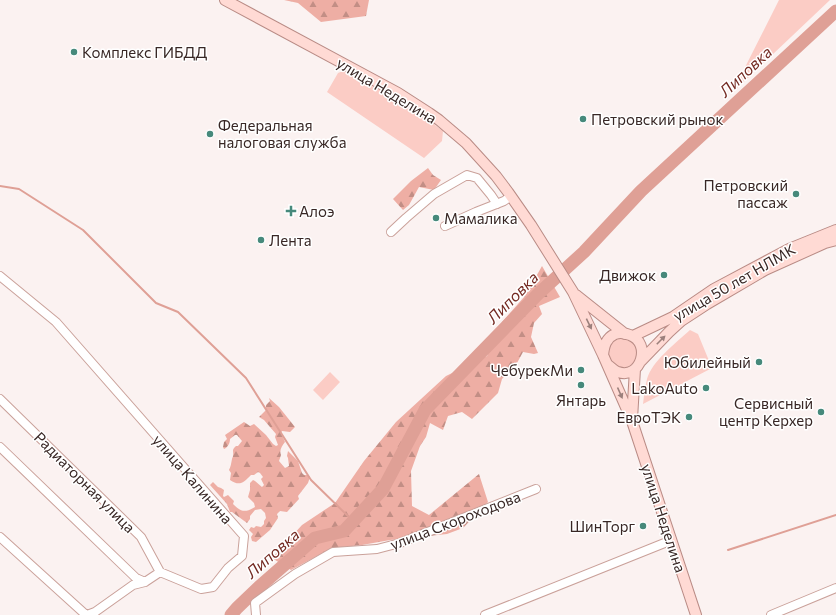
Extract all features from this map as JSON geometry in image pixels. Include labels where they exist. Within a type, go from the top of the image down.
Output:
[{"type":"main road","name":"улица Неделина","points":[[225,0],[398,93],[429,113],[466,143],[496,176],[511,196],[574,293]]},
{"type":"main road","name":"улица 50 лет НЛМК","points":[[629,335],[673,317],[714,289],[789,249],[836,230]]},
{"type":"main road","name":"улица 50 лет НЛМК","points":[[638,365],[669,332],[692,313],[765,270],[825,243],[836,240]]},
{"type":"main road","points":[[574,293],[639,343],[642,352],[638,365],[632,421]]},
{"type":"main road","points":[[574,293],[607,365],[619,372],[624,373],[638,365]]},
{"type":"main road","points":[[603,355],[604,346],[607,340],[613,335],[618,333],[629,335]]},
{"type":"main road","name":"улица Неделина","points":[[607,365],[632,421],[696,615]]},
{"type":"street","points":[[391,232],[434,194],[467,175],[477,178],[497,204]]},
{"type":"street","points":[[445,226],[504,201],[511,196]]},
{"type":"street","name":"улица Калинина","points":[[0,276],[56,322],[244,536],[242,556],[228,568],[213,587],[201,589],[160,572]]},
{"type":"street","name":"Радиаторная улица","points":[[0,398],[141,537],[160,572]]},
{"type":"street","points":[[0,447],[136,578],[145,582]]},
{"type":"street","name":"улица Скороходова","points":[[256,614],[255,603],[295,574],[333,552],[377,549],[400,544],[536,490]]},
{"type":"street","points":[[0,537],[86,615],[95,612],[133,585],[145,582],[160,572]]},
{"type":"street","points":[[485,615],[672,540]]},
{"type":"street","points":[[771,615],[836,588]]},
{"type":"shaded area","points":[[779,0],[830,0],[732,93]]},
{"type":"shaded area","points":[[343,71],[407,104],[443,131],[442,141],[424,158],[327,92],[338,73]]},
{"type":"shaded area","points":[[690,330],[698,334],[712,368],[643,404],[645,388],[650,372],[659,359]]},
{"type":"shaded area","points":[[623,336],[636,345],[637,354],[635,361],[630,366],[619,368],[615,367],[608,361],[607,346],[614,338]]},
{"type":"shaded area","points":[[330,372],[340,382],[323,400],[313,390]]},
{"type":"shaded area","points":[[242,596],[248,600],[235,615],[225,615]]},
{"type":"green space","points":[[284,0],[369,0],[366,16],[321,22],[298,3]]},
{"type":"green space","points":[[428,168],[433,175],[441,180],[434,190],[419,187],[409,205],[403,210],[393,199],[411,181]]},
{"type":"green space","points":[[542,266],[560,297],[539,306],[542,314],[534,323],[531,337],[538,353],[534,354],[523,352],[517,363],[502,379],[498,393],[472,419],[462,412],[448,416],[443,430],[430,423],[426,437],[420,446],[411,471],[412,506],[429,515],[479,474],[488,502],[463,528],[447,534],[332,548],[291,570],[272,558],[302,525],[335,503],[364,461],[396,422],[446,376],[487,356],[490,350],[506,332],[502,322],[525,296]]},
{"type":"green space","points":[[269,398],[279,407],[295,427],[290,432],[282,431],[281,433],[285,442],[280,453],[281,455],[279,461],[285,468],[289,466],[287,456],[288,451],[298,461],[302,473],[310,477],[308,483],[298,496],[299,499],[287,512],[280,511],[277,514],[278,518],[270,530],[256,542],[252,541],[251,537],[253,534],[249,530],[251,527],[261,527],[264,524],[266,518],[265,513],[261,509],[255,510],[247,523],[230,512],[227,504],[210,485],[213,482],[224,490],[223,496],[228,495],[234,501],[233,504],[238,509],[246,511],[255,507],[254,503],[248,497],[250,483],[253,480],[262,487],[264,485],[261,479],[263,477],[258,472],[251,475],[242,483],[233,482],[230,480],[231,473],[229,470],[233,450],[242,441],[237,435],[235,435],[230,439],[227,447],[224,449],[223,447],[224,442],[227,439],[225,435],[244,422],[250,426],[254,424],[273,444],[276,446],[278,445],[275,437],[276,434],[264,420],[259,417],[266,410],[266,405],[270,401]]},
{"type":"waterway","name":"Липовка","points":[[231,615],[259,587],[315,538],[344,531],[383,489],[425,410],[538,294],[584,252],[641,191],[836,11]]},
{"type":"waterway","points":[[0,186],[19,189],[83,230],[156,303],[178,312],[246,378],[311,480],[353,521]]},
{"type":"waterway","points":[[728,550],[836,515]]},
{"type":"place","name":"Комплекс ГИБДД","points":[[74,52]]},
{"type":"place","name":"Петровский рынок","points":[[583,119]]},
{"type":"place","name":"Федеральная налоговая служба","points":[[210,134]]},
{"type":"place","name":"Петровский пассаж","points":[[796,194]]},
{"type":"place","name":"Алоэ","points":[[291,211]]},
{"type":"place","name":"Мамалика","points":[[436,218]]},
{"type":"place","name":"Лента","points":[[261,240]]},
{"type":"place","name":"Движок","points":[[664,275]]},
{"type":"place","name":"Юбилейный","points":[[759,362]]},
{"type":"place","name":"ЧебурекМи","points":[[581,370]]},
{"type":"place","name":"Янтарь","points":[[581,385]]},
{"type":"place","name":"LakoAuto","points":[[706,388]]},
{"type":"place","name":"Сервисный центр Керхер","points":[[821,412]]},
{"type":"place","name":"ЕвроТЭК","points":[[689,417]]},
{"type":"place","name":"ШинТорг","points":[[643,526]]}]
